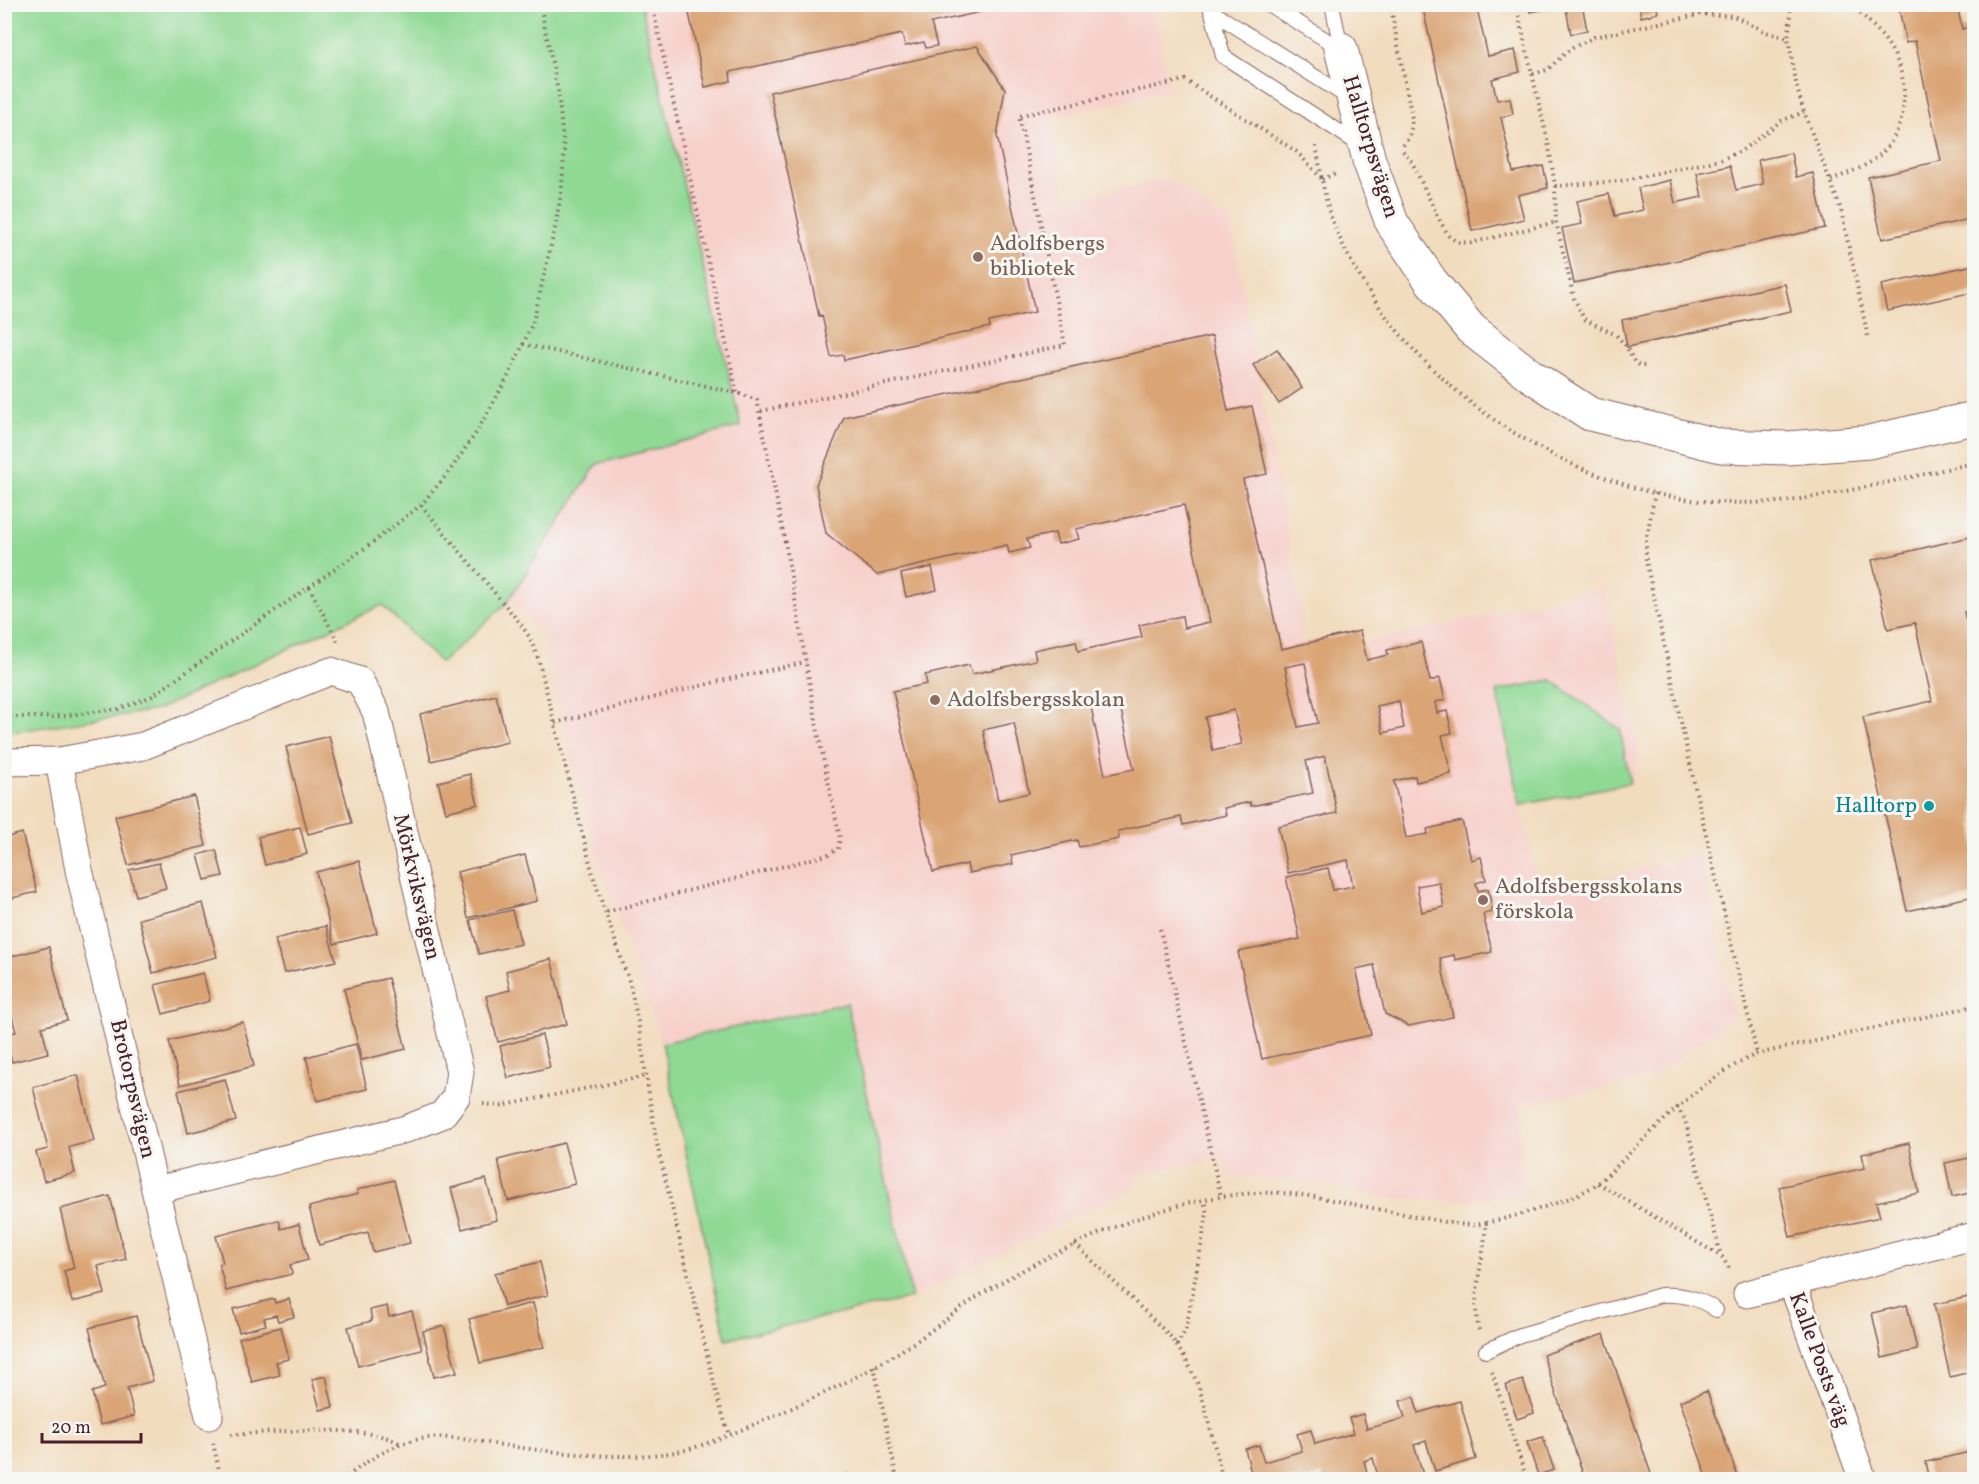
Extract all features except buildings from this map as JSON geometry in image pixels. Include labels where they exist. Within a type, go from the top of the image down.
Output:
[{"type":"street","name":"Halltorpsvägen","points":[[1341,49],[1369,156],[1392,223],[1431,281],[1471,329],[1530,375],[1590,414],[1721,447],[1787,448],[1869,442],[1974,417]]},
{"type":"street","points":[[4,762],[59,761],[143,746],[331,671],[343,675]]},
{"type":"street","name":"Mörkviksvägen","points":[[343,675],[360,681],[376,712],[460,1072],[456,1097]]},
{"type":"street","name":"Brotorpsvägen","points":[[59,761],[79,870],[216,1426]]},
{"type":"street","points":[[156,1190],[406,1129],[442,1115],[456,1097]]},
{"type":"street","points":[[1792,1284],[1974,1236]]},
{"type":"street","name":"Kalle Posts väg","points":[[1747,1294],[1792,1284],[1863,1479]]},
{"type":"lane","points":[[1268,4],[1341,49]]},
{"type":"lane","points":[[1332,4],[1341,49]]},
{"type":"lane","points":[[1210,8],[1354,101]]},
{"type":"lane","points":[[1210,8],[1223,56],[1369,156]]},
{"type":"lane","points":[[1486,1352],[1520,1335],[1661,1295],[1675,1294],[1690,1297],[1716,1310]]},
{"type":"path","points":[[4,717],[52,717],[118,709],[152,696],[368,546],[421,505],[449,472],[476,433],[510,373],[523,344],[532,322],[555,228],[562,188],[563,160],[558,91],[540,4]]},
{"type":"path","points":[[652,4],[737,393]]},
{"type":"path","points":[[1369,156],[1400,148],[1411,134],[1412,118],[1390,4]]},
{"type":"path","points":[[1516,4],[1533,74],[1555,186],[1557,222],[1574,298],[1579,311],[1591,323],[1616,335],[1626,346],[1635,363],[1646,366]]},
{"type":"path","points":[[1790,4],[1788,38],[1804,112],[1831,180],[1849,243],[1868,337]]},
{"type":"path","points":[[1831,180],[1868,164],[1886,148],[1898,130],[1906,94],[1904,79],[1896,56],[1884,36],[1869,20],[1848,4]]},
{"type":"path","points":[[1533,74],[1547,70],[1570,49],[1594,37],[1701,14],[1717,13],[1734,16],[1766,32],[1788,38]]},
{"type":"path","points":[[761,411],[1065,345],[1020,116],[1185,80],[1296,152],[1322,178],[1315,138]]},
{"type":"path","points":[[1555,186],[1593,185],[1620,181],[1720,160],[1741,151],[1781,121],[1804,112]]},
{"type":"path","points":[[1400,148],[1412,162],[1441,224],[1449,236],[1457,242],[1471,243],[1557,222]]},
{"type":"path","points":[[523,344],[737,393],[757,400],[761,411],[819,738],[840,838],[838,849],[827,855],[606,912]]},
{"type":"path","points":[[1654,493],[1646,540],[1646,561],[1697,796],[1757,1054]]},
{"type":"path","points":[[421,505],[520,623],[530,638],[538,658],[594,879],[630,984],[656,1140],[717,1396],[729,1435]]},
{"type":"path","points":[[309,587],[336,635],[342,655],[343,675]]},
{"type":"path","points":[[555,723],[716,682],[806,662]]},
{"type":"path","points":[[1160,929],[1221,1197]]},
{"type":"path","points":[[343,1479],[373,1458],[401,1444],[421,1439],[446,1438],[576,1455],[612,1456],[676,1452],[729,1435],[784,1412],[903,1350],[996,1285],[1075,1244],[1134,1219],[1204,1200],[1261,1192],[1316,1197],[1455,1224],[1474,1226],[1486,1224],[1577,1195],[1598,1183],[1677,1107],[1730,1066],[1757,1054],[1974,1006]]},
{"type":"path","points":[[456,1097],[477,1104],[501,1106],[647,1076]]},
{"type":"path","points":[[1677,1107],[1685,1120],[1722,1257],[1747,1294]]},
{"type":"path","points":[[1598,1183],[1722,1257]]},
{"type":"path","points":[[1176,1345],[1186,1329],[1207,1213],[1204,1200]]},
{"type":"path","points":[[1486,1224],[1476,1314],[1527,1479]]},
{"type":"path","points":[[1075,1244],[1171,1336],[1198,1383],[1223,1479]]},
{"type":"path","points":[[874,1366],[897,1479]]},
{"type":"path","points":[[216,1426],[267,1432],[321,1431],[377,1434],[391,1437],[401,1444]]},
{"type":"path","points":[[1504,1479],[1525,1473]]},
{"type":"shaded area","name":"Adolfsbergsskolan","points":[[641,5],[1152,5],[1170,91],[1051,118],[1067,200],[1170,179],[1218,216],[1229,213],[1302,614],[1301,644],[1360,631],[1363,643],[1604,588],[1640,756],[1630,783],[1520,805],[1541,893],[1700,854],[1733,1018],[1651,1078],[1521,1105],[1523,1195],[1454,1201],[1387,1198],[1312,1182],[1228,1176],[1225,1156],[1136,1175],[1135,1187],[912,1298],[726,1339],[662,1043],[597,857],[540,631],[510,598],[597,463],[741,426]]},
{"type":"green space","points":[[5,4],[641,5],[741,426],[597,464],[506,604],[441,663],[382,605],[157,710],[5,733]]},
{"type":"green space","points":[[1551,680],[1620,729],[1630,783],[1520,805],[1497,691]]},
{"type":"green space","points":[[847,1003],[912,1298],[726,1339],[662,1043]]},
{"type":"place","name":"Adolfsbergs bibliotek","points":[[978,257]]},
{"type":"place","name":"Adolfsbergsskolan","points":[[935,700]]},
{"type":"place","name":"Halltorp","points":[[1929,806]]},
{"type":"place","name":"Adolfsbergsskolans förskola","points":[[1483,900]]}]
